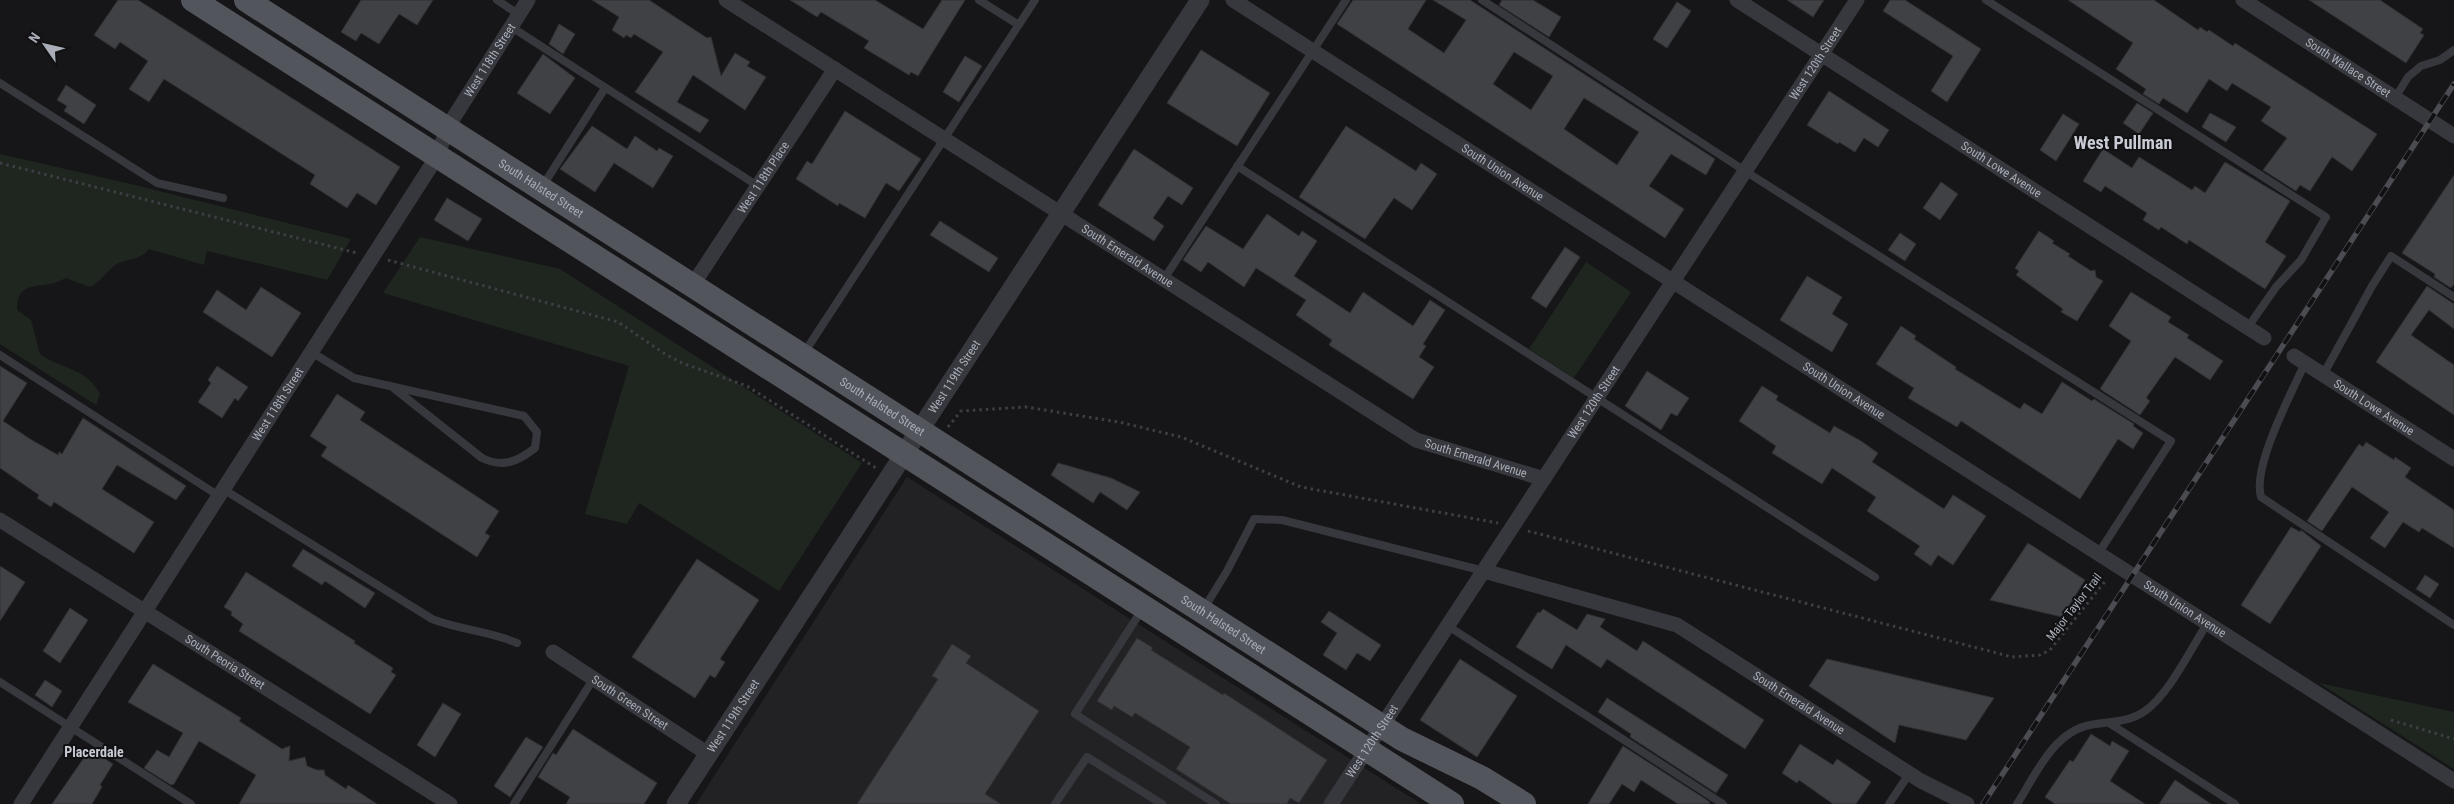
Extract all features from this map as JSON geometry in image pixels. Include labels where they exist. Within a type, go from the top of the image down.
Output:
[{"type":"main road","points":[[193,0],[1452,804]]},
{"type":"main road","name":"South Halsted Street","points":[[246,0],[1382,727],[1402,739],[1482,778],[1524,804]]},
{"type":"street","name":"West 118th Street","points":[[21,804],[438,155],[446,128],[528,0]]},
{"type":"street","name":"South Emerald Avenue","points":[[726,0],[1416,440],[1544,479]]},
{"type":"street","name":"West 119th Street","points":[[676,804],[1200,0]]},
{"type":"street","name":"South Union Avenue","points":[[1233,0],[2454,782]]},
{"type":"street","name":"South Lowe Avenue","points":[[1737,0],[2264,338]]},
{"type":"street","name":"West 120th Street","points":[[1331,804],[1857,0]]},
{"type":"street","name":"South Wallace Street","points":[[2243,0],[2454,136]]},
{"type":"street","name":"West 118th Place","points":[[692,286],[835,69]]},
{"type":"street","name":"South Lowe Avenue","points":[[2299,360],[2454,459]]},
{"type":"street","name":"South Peoria Street","points":[[0,520],[450,804]]},
{"type":"street","name":"South Emerald Avenue","points":[[1484,572],[1677,624],[1909,774],[1959,802]]},
{"type":"street","name":"South Green Street","points":[[553,652],[708,754]]},
{"type":"lane","points":[[497,0],[514,20],[605,88],[758,186]]},
{"type":"lane","points":[[979,0],[1019,25]]},
{"type":"lane","points":[[801,356],[1035,0]]},
{"type":"lane","points":[[1164,279],[1346,0]]},
{"type":"lane","points":[[1482,0],[1745,171],[2171,441],[2098,554]]},
{"type":"lane","points":[[1986,0],[2326,217],[2301,260],[2276,287],[2248,327]]},
{"type":"lane","points":[[2395,98],[2408,77],[2421,66],[2440,60],[2454,50]]},
{"type":"lane","points":[[0,83],[157,183],[223,198]]},
{"type":"lane","points":[[541,188],[605,88]]},
{"type":"lane","points":[[1237,166],[1875,577]]},
{"type":"lane","points":[[2323,375],[2372,286],[2391,256],[2454,297]]},
{"type":"lane","points":[[311,352],[354,378],[391,386],[524,416],[537,432],[535,448],[514,462],[502,465],[492,463],[482,458],[391,386]]},
{"type":"lane","points":[[0,355],[221,492],[432,619],[458,628],[497,635],[517,643]]},
{"type":"lane","points":[[2299,360],[2259,474],[2258,489],[2261,497],[2454,625]]},
{"type":"lane","points":[[1202,611],[1227,571],[1254,519],[1282,520],[1484,572]]},
{"type":"lane","points":[[1143,608],[1075,714],[1216,804]]},
{"type":"lane","points":[[2017,804],[2047,756],[2058,743],[2088,725],[2127,720],[2147,709],[2165,688],[2207,624]]},
{"type":"lane","points":[[1448,626],[1724,804]]},
{"type":"lane","points":[[514,804],[594,678]]},
{"type":"lane","points":[[0,682],[191,804]]},
{"type":"lane","points":[[2109,723],[2235,804]]},
{"type":"lane","points":[[1055,804],[1087,756],[1162,804]]},
{"type":"lane","points":[[1889,804],[1909,774]]},
{"type":"path","points":[[0,163],[353,252]]},
{"type":"path","points":[[397,262],[618,322],[665,354],[707,373],[747,386],[865,461]]},
{"type":"path","points":[[948,427],[961,411],[1010,406],[1119,422],[1181,437],[1270,476],[1301,487],[1485,519]]},
{"type":"path","name":"Major Taylor Trail","points":[[1535,533],[2012,656],[2040,656],[2050,650],[2117,566]]},
{"type":"shaded area","points":[[0,154],[131,184],[351,239],[327,280],[207,251],[204,265],[149,249],[136,258],[114,266],[97,283],[90,287],[66,278],[52,284],[26,289],[19,296],[17,310],[31,320],[40,354],[81,374],[95,385],[100,394],[96,405],[0,344]]},
{"type":"shaded area","points":[[420,237],[560,269],[862,463],[779,591],[639,503],[627,524],[585,514],[629,366],[383,293]]},
{"type":"shaded area","points":[[1586,262],[1631,292],[1574,378],[1529,349]]},
{"type":"shaded area","points":[[907,477],[1421,804],[696,804]]},
{"type":"shaded area","points":[[2319,683],[2454,712],[2454,769]]},
{"type":"building","points":[[118,0],[138,0],[400,167],[376,205],[357,193],[347,208],[310,184],[315,175],[164,79],[149,102],[129,89],[148,61],[120,42],[115,49],[94,35]]},
{"type":"building","points":[[361,0],[433,0],[417,25],[399,14],[379,44],[361,33],[356,41],[341,32]]},
{"type":"building","points":[[592,0],[649,0],[707,38],[711,37],[721,76],[735,53],[750,62],[747,66],[766,77],[745,110],[693,75],[677,102],[709,120],[700,133],[635,92],[663,52],[634,34],[631,38],[626,35],[624,38],[612,30],[619,17]]},
{"type":"building","points":[[790,0],[875,0],[923,29],[942,0],[965,0],[918,76],[911,72],[909,75],[864,48],[869,41],[821,12],[817,17]]},
{"type":"building","points":[[1353,0],[1426,0],[1408,29],[1444,53],[1466,20],[1433,0],[1470,0],[1715,159],[1706,175],[1671,154],[1649,186],[1684,209],[1665,238],[1337,24]],"holes":[[[1514,52],[1553,76],[1531,110],[1493,84]],[[1584,98],[1639,132],[1617,165],[1564,129]]]},
{"type":"building","points":[[1502,0],[1533,0],[1561,17],[1549,37],[1499,5]]},
{"type":"building","points":[[1787,0],[1824,0],[1813,17]]},
{"type":"building","points":[[1890,0],[1905,0],[1981,49],[1947,102],[1931,91],[1953,56],[1883,11]]},
{"type":"building","points":[[2068,0],[2154,0],[2198,30],[2200,27],[2207,32],[2209,30],[2233,46],[2235,43],[2377,134],[2352,171],[2332,157],[2310,191],[2300,185],[2296,191],[2263,170],[2287,138],[2261,121],[2271,107],[2232,83],[2227,91],[2209,79],[2187,113],[2163,98],[2159,104],[2143,94],[2146,89],[2116,69],[2133,43]]},
{"type":"building","points":[[2309,0],[2380,0],[2423,29],[2420,33],[2424,35],[2406,63]]},
{"type":"building","points":[[1677,2],[1691,11],[1667,48],[1653,39]]},
{"type":"building","points":[[559,24],[575,34],[563,54],[549,44]]},
{"type":"building","points":[[1201,50],[1270,93],[1237,146],[1167,103]]},
{"type":"building","points":[[543,54],[575,78],[550,114],[517,93]]},
{"type":"building","points":[[965,56],[982,66],[959,102],[943,92]]},
{"type":"building","points":[[66,85],[96,105],[84,124],[64,111],[67,106],[57,100]]},
{"type":"building","points":[[1829,91],[1889,130],[1878,147],[1864,138],[1855,152],[1807,125]]},
{"type":"building","points":[[2137,103],[2153,113],[2139,134],[2123,123]]},
{"type":"building","points":[[845,111],[921,159],[899,191],[886,183],[865,218],[839,203],[838,206],[796,179],[807,161],[812,164]]},
{"type":"building","points":[[2210,113],[2236,127],[2226,142],[2202,127]]},
{"type":"building","points":[[2063,114],[2079,124],[2056,161],[2040,150]]},
{"type":"building","points":[[592,126],[627,149],[635,136],[657,151],[659,148],[673,156],[653,188],[614,163],[595,192],[560,169]]},
{"type":"building","points":[[1346,126],[1416,171],[1421,163],[1437,174],[1412,210],[1394,198],[1365,239],[1299,197]]},
{"type":"building","points":[[1134,149],[1193,188],[1182,205],[1168,196],[1153,218],[1164,226],[1154,241],[1098,205]]},
{"type":"building","points":[[2103,149],[2132,168],[2139,157],[2192,190],[2195,186],[2205,193],[2225,162],[2290,201],[2265,242],[2286,256],[2265,289],[2189,240],[2187,244],[2161,227],[2159,230],[2143,220],[2147,213],[2105,186],[2101,192],[2083,181]]},
{"type":"building","points":[[2454,175],[2454,284],[2451,288],[2434,277],[2435,274],[2402,253]]},
{"type":"building","points":[[1941,182],[1958,194],[1940,220],[1923,208]]},
{"type":"building","points":[[447,198],[482,219],[468,241],[434,220]]},
{"type":"building","points":[[1267,214],[1299,236],[1302,231],[1317,241],[1294,276],[1350,313],[1363,292],[1413,326],[1430,300],[1445,310],[1423,344],[1426,346],[1419,357],[1434,367],[1413,399],[1329,345],[1332,340],[1296,315],[1306,300],[1256,268],[1244,287],[1208,262],[1201,272],[1183,260],[1206,226],[1243,249]]},
{"type":"building","points":[[940,221],[998,258],[989,272],[930,235]]},
{"type":"building","points":[[2039,231],[2054,241],[2052,243],[2070,254],[2068,256],[2091,271],[2095,270],[2096,277],[2103,281],[2077,321],[2061,312],[2063,309],[2016,275],[2019,271],[2015,268]]},
{"type":"building","points":[[1900,233],[1916,244],[1905,261],[1888,250]]},
{"type":"building","points":[[1565,247],[1580,257],[1546,308],[1531,298]]},
{"type":"building","points":[[1807,276],[1842,297],[1832,314],[1848,324],[1832,352],[1780,320]]},
{"type":"building","points":[[2427,286],[2454,304],[2454,329],[2429,310],[2411,335],[2454,365],[2454,415],[2376,362]]},
{"type":"building","points":[[261,287],[301,313],[272,357],[203,312],[217,290],[246,310]]},
{"type":"building","points":[[2131,292],[2171,317],[2168,322],[2189,335],[2187,338],[2223,361],[2210,380],[2175,357],[2146,398],[2150,401],[2140,415],[2100,389],[2131,341],[2109,326]]},
{"type":"building","points":[[1901,326],[1916,336],[1914,339],[1956,367],[1955,369],[2020,409],[2024,403],[2042,414],[2062,382],[2134,424],[2133,426],[2143,433],[2133,449],[2118,439],[2080,499],[1961,421],[1957,427],[1908,398],[1914,388],[1876,364]]},
{"type":"building","points":[[0,366],[27,383],[3,421],[30,439],[58,455],[59,452],[62,454],[83,418],[186,486],[176,500],[117,465],[102,489],[154,522],[134,553],[54,502],[51,507],[37,498],[39,495],[0,468]]},
{"type":"building","points":[[217,366],[248,387],[238,401],[235,398],[222,418],[198,402],[211,383],[208,380]]},
{"type":"building","points":[[1647,371],[1689,398],[1677,416],[1671,413],[1661,430],[1625,406]]},
{"type":"building","points":[[1762,386],[1778,396],[1776,400],[1830,433],[1834,426],[1861,441],[1878,453],[1872,462],[1944,509],[1953,495],[1986,516],[1953,565],[1938,555],[1931,566],[1914,554],[1920,546],[1867,511],[1876,497],[1832,468],[1822,484],[1772,453],[1776,446],[1739,421]]},
{"type":"building","points":[[337,394],[365,412],[360,420],[499,511],[485,533],[490,536],[477,557],[321,456],[327,447],[310,436]]},
{"type":"building","points":[[2366,442],[2394,460],[2395,457],[2411,468],[2405,477],[2454,510],[2454,548],[2422,528],[2419,532],[2403,522],[2385,548],[2370,538],[2389,512],[2352,487],[2322,531],[2307,521],[2359,444],[2363,447]]},
{"type":"building","points":[[1058,463],[1111,478],[1140,492],[1127,510],[1100,492],[1093,503],[1051,475]]},
{"type":"building","points":[[2291,527],[2300,532],[2301,530],[2321,546],[2270,624],[2241,605]]},
{"type":"building","points":[[2028,543],[2085,580],[2062,617],[1990,600]]},
{"type":"building","points":[[303,549],[375,593],[365,608],[325,581],[322,585],[292,566]]},
{"type":"building","points":[[697,559],[759,600],[720,659],[725,662],[715,678],[710,675],[695,698],[632,657]]},
{"type":"building","points":[[0,566],[25,582],[0,621]]},
{"type":"building","points":[[246,572],[355,641],[354,643],[393,668],[391,672],[396,675],[370,714],[239,631],[243,624],[231,615],[232,612],[224,607]]},
{"type":"building","points":[[2425,575],[2439,584],[2430,598],[2416,589]]},
{"type":"building","points":[[70,608],[88,620],[60,663],[43,651]]},
{"type":"building","points":[[1543,609],[1577,630],[1587,614],[1605,619],[1600,627],[1637,651],[1643,641],[1764,720],[1745,749],[1607,659],[1601,668],[1566,645],[1552,669],[1516,647],[1538,612],[1540,613]]},
{"type":"building","points":[[1329,611],[1381,645],[1370,661],[1357,653],[1346,670],[1323,655],[1337,633],[1321,622]]},
{"type":"building","points":[[1137,638],[1153,648],[1151,650],[1223,695],[1224,693],[1327,760],[1299,803],[1290,798],[1287,804],[1231,804],[1176,769],[1190,747],[1135,713],[1132,717],[1114,706],[1112,710],[1097,701]]},
{"type":"building","points":[[952,644],[971,656],[966,663],[1039,711],[985,794],[1001,804],[857,804],[938,679],[932,676]]},
{"type":"building","points":[[1460,659],[1517,696],[1477,757],[1420,720]]},
{"type":"building","points":[[1827,659],[1994,698],[1966,740],[1899,725],[1895,743],[1809,686]]},
{"type":"building","points":[[153,664],[241,718],[239,721],[282,749],[290,746],[289,761],[305,757],[307,766],[317,770],[324,770],[325,775],[346,789],[348,785],[377,804],[239,804],[256,775],[199,741],[174,784],[171,785],[144,768],[157,750],[169,757],[183,733],[128,702]]},
{"type":"building","points":[[45,680],[62,691],[52,707],[35,695]]},
{"type":"building","points":[[1607,698],[1728,775],[1716,793],[1630,737],[1631,734],[1598,712]]},
{"type":"building","points":[[443,703],[461,714],[435,757],[417,745]]},
{"type":"building","points":[[573,729],[657,783],[644,804],[566,804],[570,797],[538,777],[553,753],[556,755]]},
{"type":"building","points":[[2091,734],[2110,746],[2112,741],[2129,751],[2110,781],[2145,804],[2055,804],[2045,797],[2070,760],[2073,762]]},
{"type":"building","points":[[526,737],[543,747],[510,797],[494,786]]},
{"type":"building","points":[[1800,744],[1833,765],[1837,759],[1871,782],[1856,804],[1833,804],[1799,780],[1797,783],[1782,773]]},
{"type":"building","points":[[1623,746],[1710,802],[1709,804],[1678,804],[1641,780],[1634,792],[1622,784],[1609,804],[1588,804]]},
{"type":"building","points":[[90,749],[113,764],[100,785],[102,787],[92,804],[52,804]]},
{"type":"building","points":[[2175,780],[2211,804],[2159,804]]},
{"type":"railway","points":[[1983,804],[2454,84]]},
{"type":"district","name":"West Pullman","points":[[2123,143]]},
{"type":"district","name":"Placerdale","points":[[94,752]]}]
